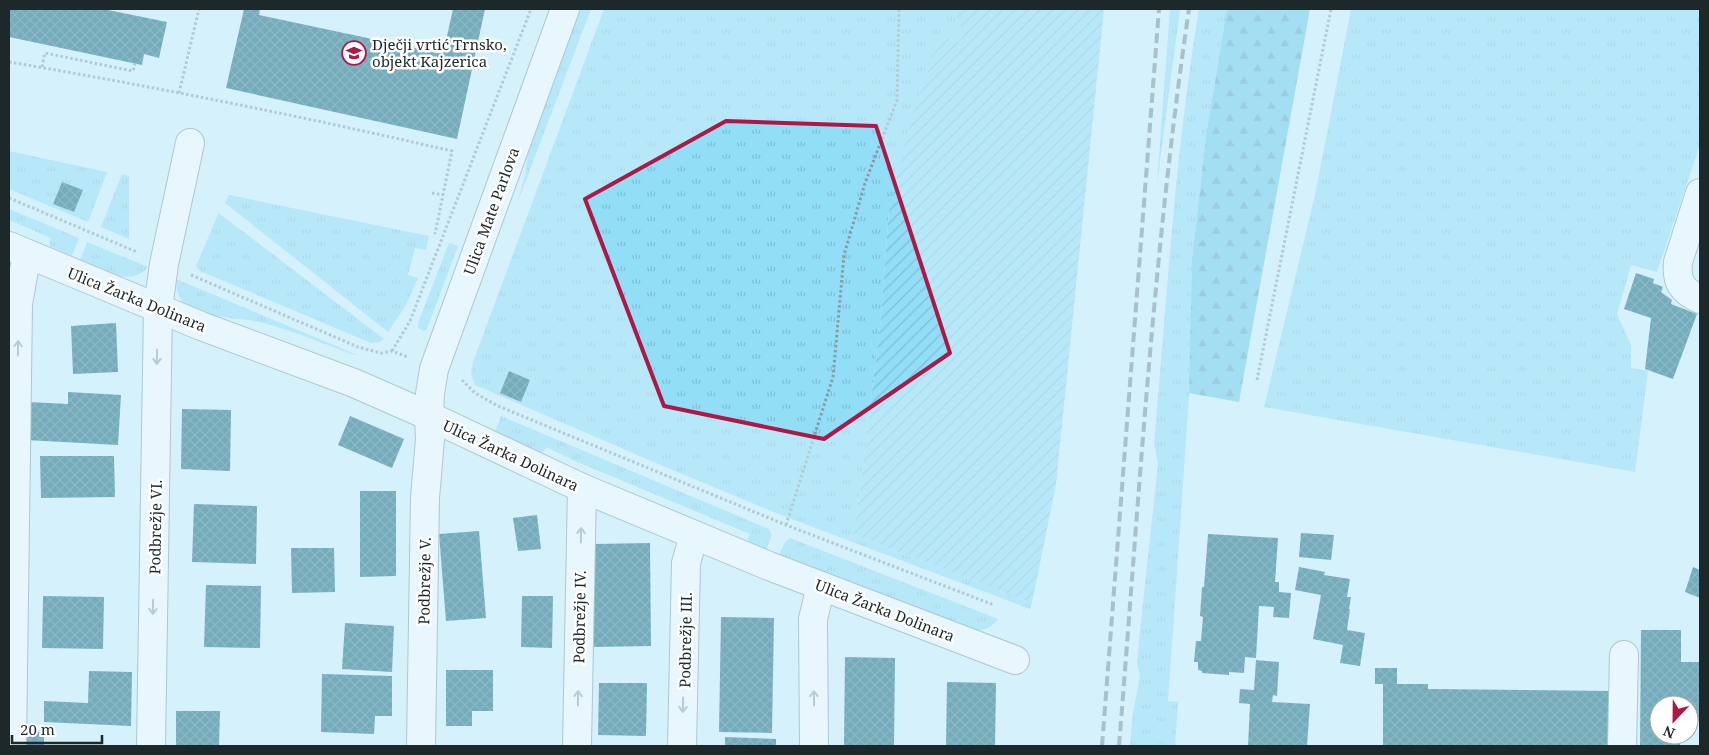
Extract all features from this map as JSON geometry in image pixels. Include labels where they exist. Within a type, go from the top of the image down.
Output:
[{"type":"street","name":"Ulica Mate Parlova","points":[[428,416],[434,369],[565,9]]},
{"type":"street","name":"Podbrežje VI.","points":[[152,746],[158,308],[164,264],[190,143]]},
{"type":"street","points":[[1700,193],[1676,274],[1680,284],[1689,294],[1700,299]]},
{"type":"street","name":"Ulica Žarka Dolinara","points":[[19,250],[158,308],[354,383],[582,488],[694,535],[1015,660]]},
{"type":"street","points":[[12,746],[18,304],[24,270],[19,250]]},
{"type":"street","name":"Podbrežje V.","points":[[421,746],[425,498],[430,439],[428,416]]},
{"type":"street","name":"Podbrežje IV.","points":[[577,746],[582,488]]},
{"type":"street","name":"Podbrežje III.","points":[[682,746],[686,563],[694,535]]},
{"type":"street","points":[[814,746],[813,619],[821,586]]},
{"type":"street","points":[[1622,746],[1624,655]]},
{"type":"path","points":[[179,93],[199,9]]},
{"type":"path","points":[[392,351],[410,321],[531,9]]},
{"type":"path","points":[[786,525],[833,377],[844,255],[865,183],[897,100],[900,9]]},
{"type":"path","points":[[1257,380],[1331,9]]},
{"type":"path","points":[[42,67],[45,53],[133,71],[135,63]]},
{"type":"path","points":[[9,62],[179,93],[452,151],[435,234]]},
{"type":"path","points":[[432,193],[443,195]]},
{"type":"path","points":[[9,198],[139,253]]},
{"type":"path","points":[[183,272],[358,347],[382,353],[392,351],[405,356]]},
{"type":"path","points":[[461,380],[475,393],[498,406],[786,525],[994,605]]},
{"type":"highlighted area","points":[[726,121],[876,126],[950,353],[824,439],[664,406],[585,199]]},
{"type":"green space","points":[[580,9],[591,9],[517,204],[525,175],[528,152]]},
{"type":"green space","points":[[604,9],[954,9],[964,34],[959,42],[941,36],[889,211],[880,326],[857,513],[852,534],[1032,603],[1030,609],[781,515],[475,385],[471,374],[473,362]]},
{"type":"green space","points":[[954,9],[1104,9],[1056,484],[1032,603],[852,534],[857,513],[880,326],[889,211],[911,120],[941,36],[959,42],[964,34]]},
{"type":"green space","points":[[1170,9],[1180,9],[1157,184]]},
{"type":"green space","points":[[1199,9],[1227,9],[1206,136],[1192,260],[1190,382],[1168,701],[1178,702],[1175,746],[1130,746],[1132,718],[1140,676],[1137,663],[1158,464],[1154,443],[1172,225]]},
{"type":"green space","points":[[1227,9],[1310,9],[1239,402],[1189,393],[1192,260],[1206,136]]},
{"type":"green space","points":[[1351,9],[1700,9],[1700,145],[1657,272],[1631,265],[1617,314],[1631,345],[1631,368],[1648,371],[1635,472],[1264,407],[1315,195]]},
{"type":"green space","points":[[9,151],[107,172],[88,222],[9,189]]},
{"type":"green space","points":[[122,174],[129,176],[129,239],[101,227]]},
{"type":"green space","points":[[229,195],[429,236],[426,250],[415,248],[408,275],[418,278],[405,307],[388,332],[225,203]]},
{"type":"green space","points":[[9,209],[79,238],[72,256],[50,246],[51,238],[9,220]]},
{"type":"green space","points":[[219,212],[384,339],[380,342],[371,343],[200,271],[196,266]]},
{"type":"green space","points":[[87,242],[148,267],[141,273],[124,277],[105,272],[80,260]]},
{"type":"green space","points":[[449,243],[458,246],[427,329],[424,331],[418,328],[418,323]]},
{"type":"green space","points":[[176,279],[355,355],[275,326],[215,316],[196,310],[185,304],[180,297]]},
{"type":"green space","points":[[501,416],[769,529],[772,535],[766,550],[750,543],[748,539],[750,534],[575,461],[546,447],[540,454],[495,432]]},
{"type":"green space","points":[[790,538],[998,619],[987,628],[973,630],[869,591],[779,555],[785,542]]},
{"type":"building","points":[[9,9],[103,9],[167,22],[159,58],[144,54],[142,65],[9,37]]},
{"type":"building","points":[[244,9],[260,9],[259,15],[443,54],[453,9],[485,9],[457,139],[226,88]]},
{"type":"building","points":[[62,182],[83,190],[74,212],[53,204]]},
{"type":"building","points":[[1636,273],[1654,279],[1653,283],[1663,287],[1661,292],[1672,300],[1671,304],[1697,314],[1673,379],[1645,369],[1651,318],[1624,309]]},
{"type":"building","points":[[116,323],[118,372],[73,374],[71,326]]},
{"type":"building","points":[[509,371],[530,380],[521,402],[500,393]]},
{"type":"building","points":[[68,392],[121,395],[118,445],[26,440],[28,402],[68,404]]},
{"type":"building","points":[[182,409],[231,410],[230,471],[181,469]]},
{"type":"building","points":[[350,416],[404,439],[392,468],[338,445]]},
{"type":"building","points":[[40,456],[114,456],[115,497],[41,498]]},
{"type":"building","points":[[360,491],[396,491],[396,576],[360,577]]},
{"type":"building","points":[[194,504],[257,506],[256,564],[192,562]]},
{"type":"building","points":[[537,515],[541,549],[518,551],[513,518]]},
{"type":"building","points":[[479,531],[486,618],[446,621],[439,534]]},
{"type":"building","points":[[1301,533],[1334,535],[1331,560],[1299,557]]},
{"type":"building","points":[[1208,534],[1278,538],[1275,582],[1279,582],[1279,592],[1291,593],[1289,618],[1273,617],[1274,607],[1259,606],[1256,658],[1245,657],[1244,673],[1229,672],[1229,675],[1202,673],[1202,671],[1198,670],[1198,662],[1194,662],[1196,641],[1201,641],[1203,617],[1200,616]]},
{"type":"building","points":[[650,543],[651,646],[594,647],[593,544]]},
{"type":"building","points":[[291,548],[334,548],[335,592],[292,593]]},
{"type":"building","points":[[1299,567],[1325,572],[1324,575],[1350,579],[1347,597],[1351,597],[1347,630],[1365,633],[1360,666],[1340,663],[1343,645],[1313,639],[1321,595],[1295,590]]},
{"type":"building","points":[[1693,567],[1700,570],[1700,598],[1685,592]]},
{"type":"building","points":[[206,585],[261,586],[260,648],[204,647]]},
{"type":"building","points":[[43,596],[104,597],[103,649],[42,648]]},
{"type":"building","points":[[522,596],[553,596],[552,648],[521,647]]},
{"type":"building","points":[[721,617],[774,618],[772,733],[719,732]]},
{"type":"building","points":[[345,623],[394,626],[392,672],[342,669]]},
{"type":"building","points":[[1641,630],[1681,630],[1681,662],[1700,662],[1700,721],[1699,695],[1649,695],[1649,745],[1680,746],[1640,746]]},
{"type":"building","points":[[845,657],[895,658],[894,746],[844,746]]},
{"type":"building","points":[[1256,660],[1279,662],[1277,696],[1273,695],[1272,702],[1310,704],[1307,746],[1248,746],[1250,704],[1239,703],[1240,689],[1254,690]]},
{"type":"building","points":[[1375,668],[1397,668],[1397,684],[1428,684],[1428,689],[1610,691],[1610,746],[1383,746],[1383,684],[1375,684]]},
{"type":"building","points":[[446,670],[493,670],[493,711],[472,711],[472,726],[446,726]]},
{"type":"building","points":[[89,671],[132,672],[131,726],[44,722],[44,701],[88,703]]},
{"type":"building","points":[[322,674],[392,676],[392,716],[375,716],[374,734],[321,732]]},
{"type":"building","points":[[947,682],[996,683],[995,746],[946,746]]},
{"type":"building","points":[[599,683],[647,683],[646,736],[598,735]]},
{"type":"building","points":[[176,711],[220,711],[219,746],[176,746]]},
{"type":"building","points":[[14,731],[44,732],[44,746],[13,746]]},
{"type":"building","points":[[725,737],[776,739],[776,746],[725,746]]},
{"type":"railway","points":[[1102,746],[1159,9]]},
{"type":"railway","points":[[1119,746],[1156,285],[1176,101],[1189,9]]},
{"type":"place","name":"Dječji vrtić Trnsko, objekt Kajzerica","points":[[354,53]]}]
